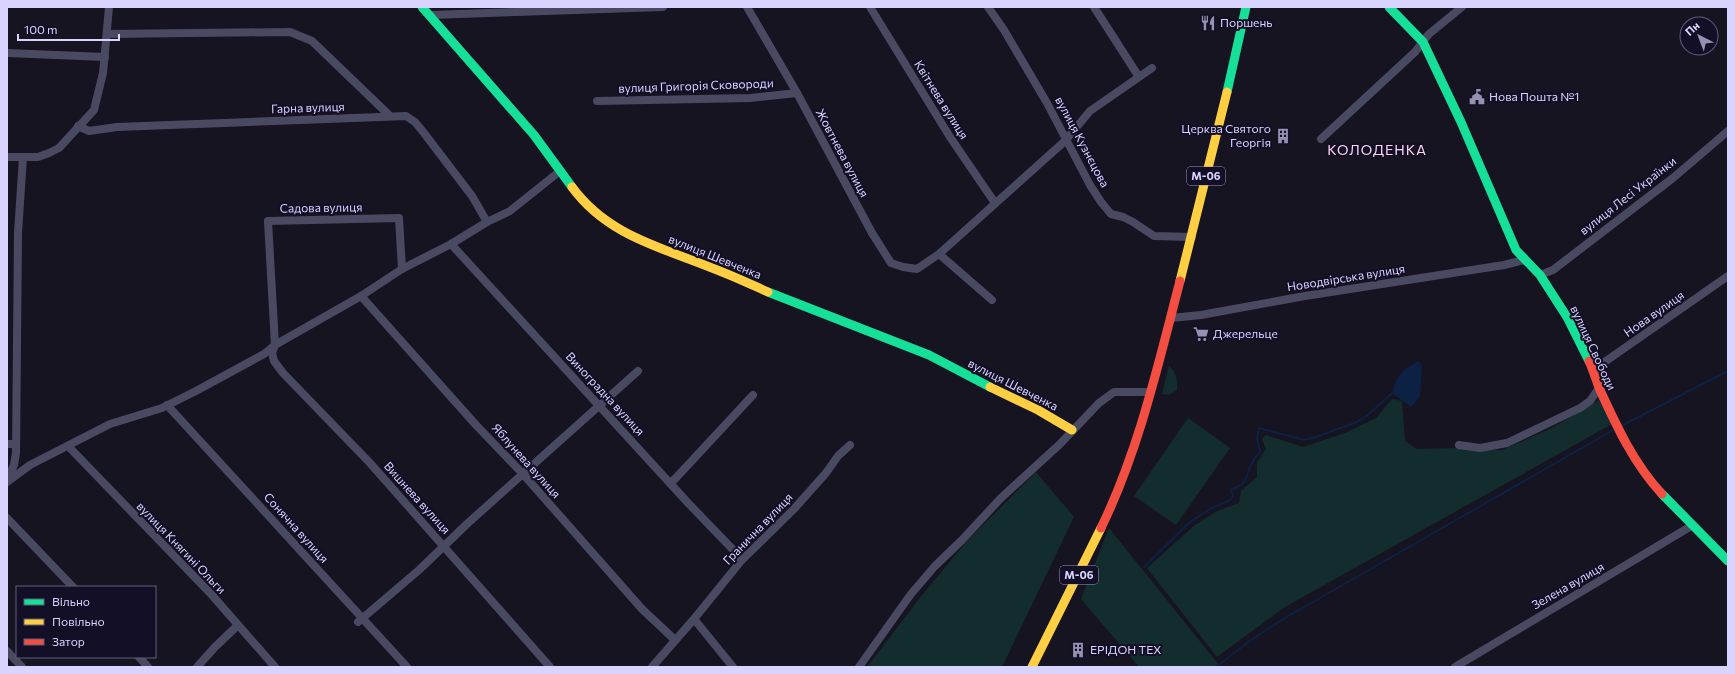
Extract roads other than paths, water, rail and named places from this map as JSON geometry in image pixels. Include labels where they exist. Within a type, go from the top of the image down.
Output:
[{"type":"main road","name":"вулиця Шевченка","points":[[422,7],[534,135],[590,209],[614,227],[641,241],[713,268],[790,302],[929,354],[992,388],[1038,410],[1072,430]]},
{"type":"main road","name":"М-06","points":[[1032,667],[1111,507],[1131,455],[1152,392],[1192,236],[1246,7]]},
{"type":"main road","name":"вулиця Свободи","points":[[1389,7],[1423,42],[1461,122],[1516,250],[1540,275],[1567,318],[1593,370],[1599,388],[1625,443],[1648,478],[1728,561]]},
{"type":"street","points":[[7,157],[38,157],[58,148],[94,110],[103,73],[109,7]]},
{"type":"street","points":[[430,15],[663,7]]},
{"type":"street","name":"Жовтнева вулиця","points":[[747,7],[797,93],[872,233],[891,263],[903,268],[917,269],[939,254],[1065,141],[1090,111],[1140,78],[1152,68]]},
{"type":"street","name":"Квітнева вулиця","points":[[870,7],[950,137],[995,203]]},
{"type":"street","name":"вулиця Кузнєцова","points":[[988,7],[1004,30],[1047,103],[1065,141],[1090,185],[1111,214],[1133,222],[1154,236],[1192,236]]},
{"type":"street","points":[[1094,7],[1140,78]]},
{"type":"street","points":[[1321,139],[1415,52],[1429,34],[1462,7]]},
{"type":"street","points":[[107,34],[290,32],[312,41],[390,116]]},
{"type":"street","points":[[7,53],[104,57]]},
{"type":"street","name":"вулиця Григорія Сковороди","points":[[597,101],[750,98],[797,93]]},
{"type":"street","name":"Гарна вулиця","points":[[78,126],[89,131],[117,127],[406,116],[415,122],[472,196],[486,222]]},
{"type":"street","name":"вулиця Лесі Українки","points":[[1540,275],[1553,270],[1673,178],[1728,131]]},
{"type":"street","points":[[7,481],[14,465],[16,448],[18,233],[23,157]]},
{"type":"street","points":[[7,481],[30,465],[110,424],[167,405],[264,354],[275,346],[361,296],[402,269],[451,244],[486,222],[510,211],[560,171]]},
{"type":"street","name":"Садова вулиця","points":[[275,346],[268,221],[398,218],[402,269]]},
{"type":"street","name":"Виноградна вулиця","points":[[451,244],[669,482],[742,559]]},
{"type":"street","points":[[939,254],[992,300]]},
{"type":"street","name":"Новодвірська вулиця","points":[[1171,318],[1201,315],[1305,296],[1504,265],[1524,260]]},
{"type":"street","name":"Нова вулиця","points":[[1593,370],[1728,276]]},
{"type":"street","name":"Яблунева вулиця","points":[[361,296],[476,425],[523,474],[642,609],[676,640]]},
{"type":"street","name":"Вишнева вулиця","points":[[275,346],[272,353],[274,361],[283,373],[370,463],[380,476],[444,545],[550,667]]},
{"type":"street","points":[[360,620],[419,570],[444,545],[638,371]]},
{"type":"street","points":[[1459,445],[1480,448],[1507,443],[1580,408],[1590,401],[1599,388]]},
{"type":"street","points":[[859,667],[911,594],[935,566],[962,540],[1001,498],[1099,403],[1114,392],[1152,392]]},
{"type":"street","points":[[669,482],[674,480],[753,394]]},
{"type":"street","name":"Сонячна вулиця","points":[[167,405],[360,620],[407,667]]},
{"type":"street","points":[[7,444],[16,448],[21,461],[30,465]]},
{"type":"street","name":"Гранична вулиця","points":[[652,667],[694,619],[742,559],[794,509],[826,473],[838,456],[850,445]]},
{"type":"street","name":"вулиця Княгині Ольги","points":[[68,446],[145,528],[211,594],[237,626],[275,667]]},
{"type":"street","points":[[7,518],[72,586]]},
{"type":"street","name":"Зелена вулиця","points":[[1454,667],[1693,525]]},
{"type":"street","points":[[694,619],[733,667]]},
{"type":"street","points":[[197,667],[237,626]]},
{"type":"street","points":[[7,651],[22,667]]},
{"type":"street","points":[[140,658],[148,667]]},
{"type":"water","points":[[1419,361],[1422,366],[1420,397],[1411,407],[1392,393],[1401,373]]},
{"type":"waterway","points":[[1621,426],[1728,371]]},
{"type":"waterway","points":[[1144,567],[1190,522],[1210,509],[1230,500],[1233,496],[1231,490],[1242,484],[1260,452],[1257,438],[1259,428],[1304,440],[1316,437],[1357,422],[1368,415],[1392,393]]},
{"type":"waterway","points":[[1216,667],[1251,640],[1285,618],[1615,429]]},
{"type":"place","name":"Поршень","points":[[1208,23]]},
{"type":"place","name":"Нова Пошта №1","points":[[1477,97]]},
{"type":"place","name":"Церква Святого Георгія","points":[[1283,136]]},
{"type":"place","name":"Джерельце","points":[[1201,334]]},
{"type":"place","name":"ЕРІДОН ТЕХ","points":[[1078,650]]},
{"type":"district","name":"КОЛОДЕНКА","points":[[1377,150]]}]
